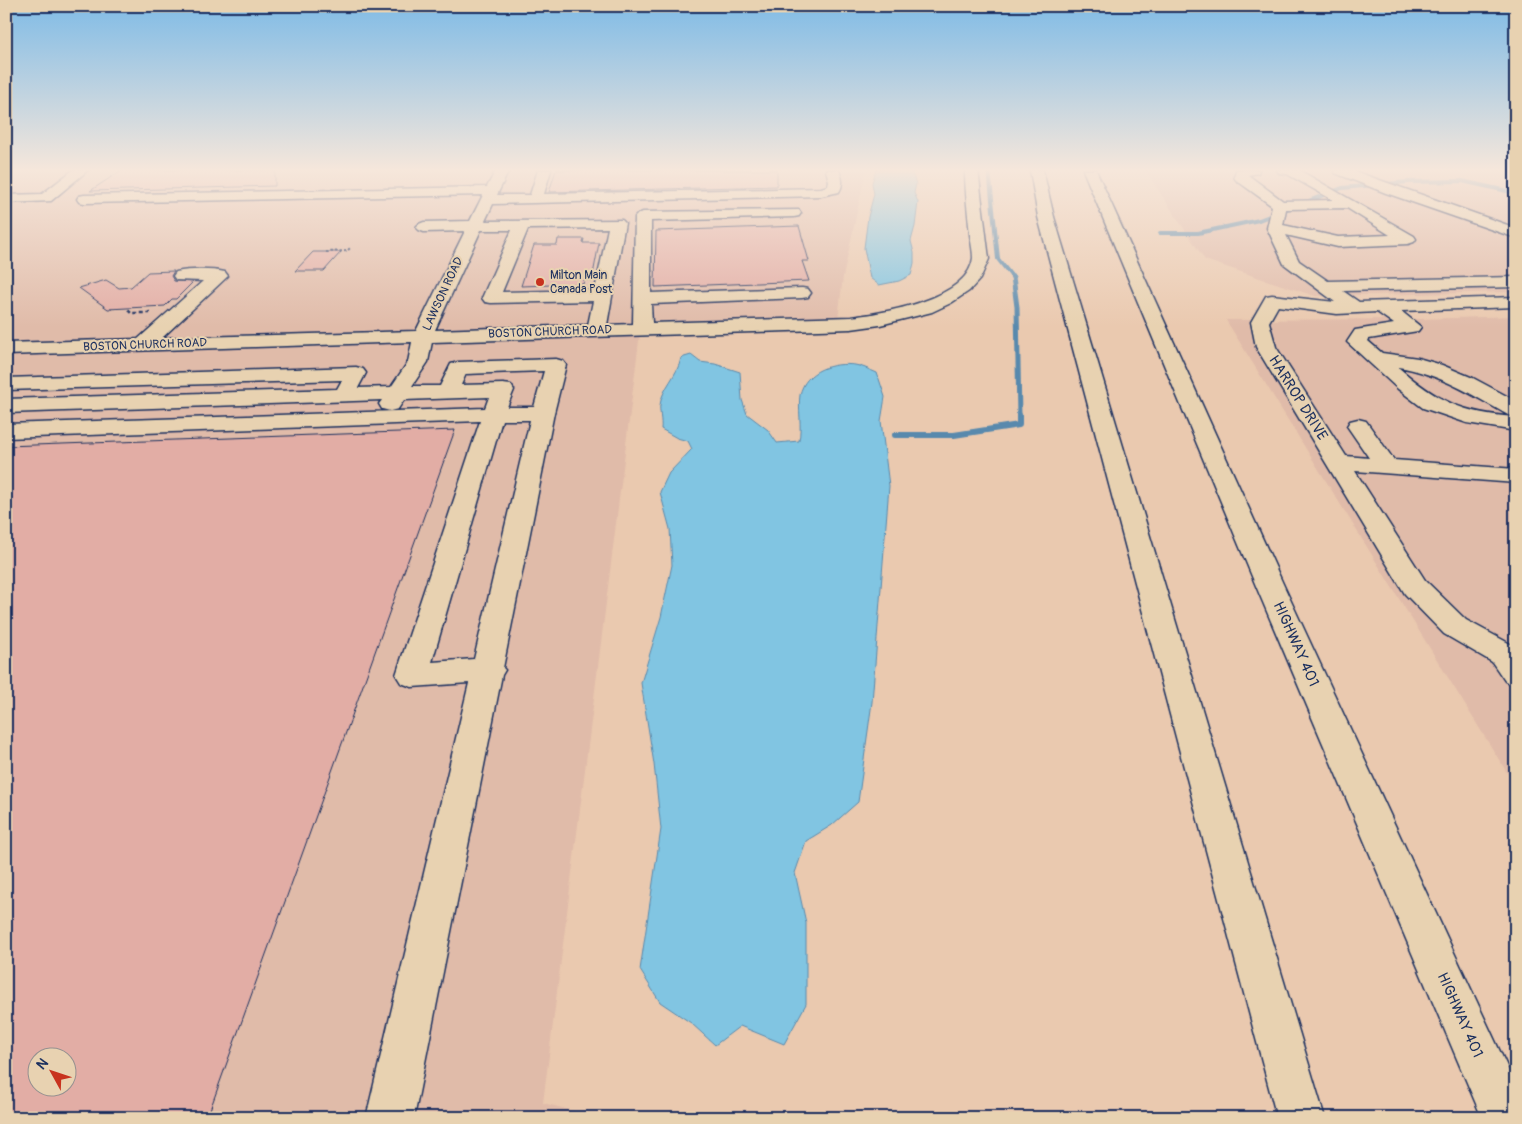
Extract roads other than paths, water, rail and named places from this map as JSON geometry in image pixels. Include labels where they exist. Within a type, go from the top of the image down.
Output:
[{"type":"main road","name":"LAWSON ROAD","points":[[382,418],[396,393],[418,362],[423,336],[477,222]]},
{"type":"main road","points":[[424,227],[475,226],[498,222]]},
{"type":"main road","points":[[519,222],[491,298],[603,295]]},
{"type":"main road","points":[[596,330],[616,223],[607,222]]},
{"type":"main road","points":[[642,329],[643,222]]},
{"type":"main road","name":"BOSTON CHURCH ROAD","points":[[6,349],[851,323],[926,308],[945,299],[963,287],[974,275],[981,259],[977,222]]},
{"type":"main road","points":[[1048,222],[1301,1118]]},
{"type":"main road","name":"HIGHWAY 401","points":[[1112,222],[1506,1118]]},
{"type":"main road","points":[[1276,222],[1275,228],[1292,264],[1326,286],[1354,308]]},
{"type":"main road","points":[[1275,228],[1338,242],[1408,239],[1381,222]]},
{"type":"main road","points":[[1485,222],[1516,233]]},
{"type":"main road","points":[[143,345],[219,276],[182,276]]},
{"type":"main road","points":[[1326,286],[1516,282]]},
{"type":"main road","points":[[642,299],[802,293]]},
{"type":"main road","name":"HARROP DRIVE","points":[[1512,661],[1455,627],[1415,587],[1266,347],[1260,322],[1272,300],[1337,308],[1516,302]]},
{"type":"main road","points":[[1382,307],[1411,327],[1362,334],[1357,342],[1423,399],[1437,406],[1502,423],[1516,424]]},
{"type":"main road","points":[[1379,360],[1402,360],[1434,368],[1460,379],[1516,410]]},
{"type":"main road","points":[[6,431],[382,418],[503,390],[556,365],[543,413],[489,670],[390,1118]]},
{"type":"main road","points":[[6,384],[356,373],[344,395]]},
{"type":"main road","points":[[159,426],[199,378]]},
{"type":"main road","points":[[489,670],[412,675],[503,390]]},
{"type":"main road","points":[[6,406],[503,390],[543,413]]},
{"type":"main road","points":[[1358,426],[1387,467]]},
{"type":"main road","points":[[1338,463],[1506,475],[1516,494]]},
{"type":"water","points":[[867,222],[915,222],[911,241],[914,263],[911,275],[899,281],[879,285],[870,278],[864,248]]},
{"type":"water","points":[[691,355],[700,362],[715,364],[740,372],[742,400],[747,414],[768,430],[777,443],[799,441],[800,395],[808,379],[821,370],[847,364],[869,369],[877,373],[885,397],[881,421],[889,486],[872,702],[858,802],[832,825],[806,841],[795,873],[806,923],[806,1004],[784,1044],[740,1026],[715,1045],[691,1023],[660,1002],[640,970],[661,829],[654,764],[641,683],[661,617],[672,565],[670,529],[660,492],[669,473],[692,449],[688,441],[677,438],[661,429],[660,407],[661,399],[677,370],[681,358]]},
{"type":"waterway","points":[[994,222],[998,259],[1013,278]]},
{"type":"waterway","points":[[1160,233],[1198,233],[1247,222]]},
{"type":"waterway","points":[[1013,277],[1017,307],[1019,417]]},
{"type":"waterway","points":[[895,435],[954,435],[1019,425],[1019,417]]},
{"type":"place","name":"Milton Main Canada Post","points":[[540,282]]}]
